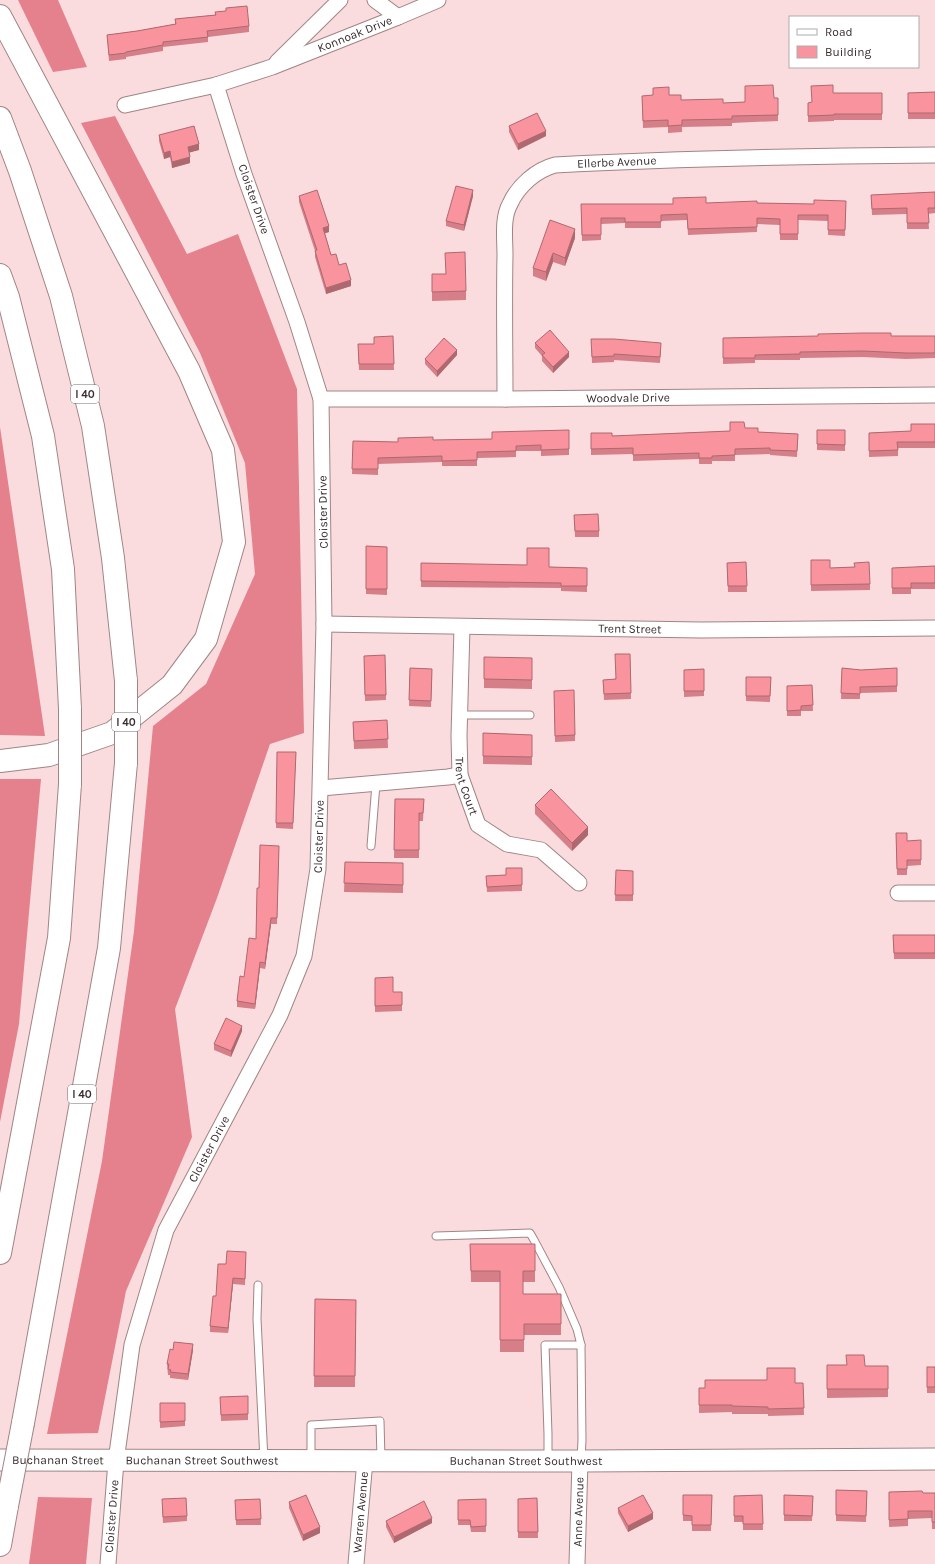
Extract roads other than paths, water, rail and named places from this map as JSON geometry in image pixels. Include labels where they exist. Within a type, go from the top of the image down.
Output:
[{"type":"highway","points":[[0,16],[189,371],[223,450],[234,542],[206,639],[172,684],[112,732],[49,755],[0,761]]},
{"type":"highway","name":"I 40","points":[[0,118],[20,171],[60,296],[93,426],[113,558],[126,681],[126,763],[110,948],[0,1545]]},
{"type":"highway","points":[[0,275],[8,297],[43,436],[63,569],[70,709],[70,784],[59,938],[0,1252]]},
{"type":"street","points":[[272,67],[340,0]]},
{"type":"street","points":[[375,0],[398,17]]},
{"type":"street","name":"Konnoak Drive","points":[[125,105],[216,85],[272,67],[438,0]]},
{"type":"street","name":"Cloister Drive","points":[[108,1564],[116,1461],[132,1345],[166,1230],[280,1015],[304,956],[318,868],[324,624],[321,399],[297,322],[244,174],[216,85]]},
{"type":"street","name":"Ellerbe Avenue","points":[[505,399],[505,223],[507,210],[516,193],[531,178],[542,170],[555,165],[654,159],[935,155]]},
{"type":"street","name":"Woodvale Drive","points":[[321,399],[935,395]]},
{"type":"street","name":"Trent Street","points":[[324,624],[701,630],[935,628]]},
{"type":"street","name":"Trent Court","points":[[462,627],[460,715],[454,776],[478,825],[507,844],[541,850],[578,883]]},
{"type":"street","points":[[321,788],[454,776]]},
{"type":"street","points":[[898,893],[935,893]]},
{"type":"street","name":"Buchanan Street Southwest","points":[[116,1461],[935,1459]]},
{"type":"street","name":"Buchanan Street","points":[[0,1460],[116,1461]]},
{"type":"street","name":"Warren Avenue","points":[[356,1564],[373,1460]]},
{"type":"street","name":"Anne Avenue","points":[[577,1564],[580,1461]]},
{"type":"lane","points":[[460,715],[530,715]]},
{"type":"lane","points":[[371,846],[376,784]]},
{"type":"lane","points":[[436,1236],[530,1233],[559,1287],[577,1329],[581,1345],[582,1440],[580,1461]]},
{"type":"lane","points":[[258,1285],[257,1319],[264,1460]]},
{"type":"lane","points":[[548,1460],[545,1345],[581,1345]]},
{"type":"lane","points":[[311,1460],[311,1425],[380,1421],[373,1460]]}]
